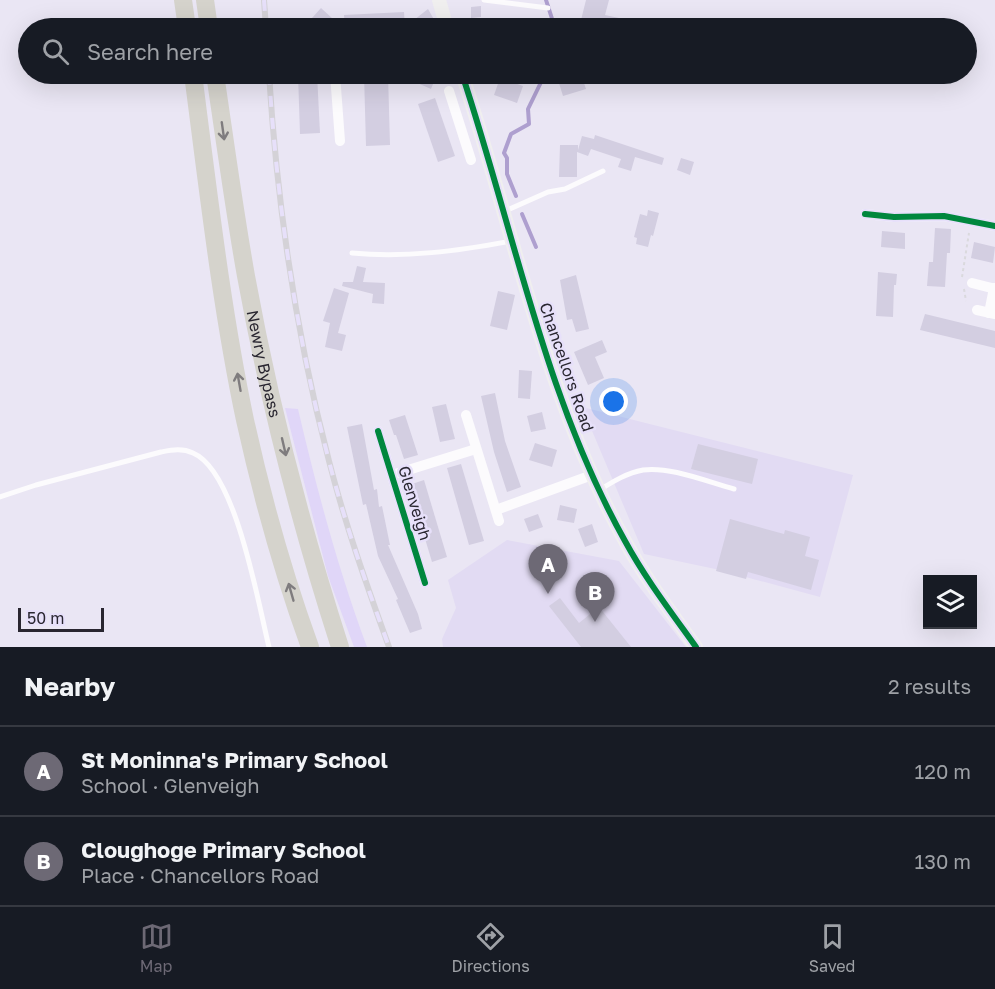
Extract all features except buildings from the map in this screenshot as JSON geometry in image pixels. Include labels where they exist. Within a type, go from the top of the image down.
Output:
[{"type":"highway","points":[[183,0],[186,18]]},
{"type":"highway","points":[[205,0],[208,18]]},
{"type":"highway","name":"Newry Bypass","points":[[194,84],[225,300],[245,419],[267,511],[310,647]]},
{"type":"highway","name":"Newry Bypass","points":[[217,84],[241,245],[265,366],[312,556],[340,647]]},
{"type":"street","points":[[439,0],[444,18]]},
{"type":"street","points":[[335,84],[340,141]]},
{"type":"street","name":"Chancellors Road","points":[[465,84],[555,381],[592,476],[645,576],[696,647]]},
{"type":"street","points":[[449,91],[471,160]]},
{"type":"street","points":[[459,123],[476,117]]},
{"type":"street","points":[[865,214],[894,217],[944,216],[995,225]]},
{"type":"street","points":[[972,283],[994,288],[992,314],[977,310]]},
{"type":"street","points":[[466,415],[497,516],[592,476]]},
{"type":"street","name":"Glenveigh","points":[[378,431],[425,583]]},
{"type":"street","name":"Glenveigh","points":[[392,475],[476,449]]},
{"type":"lane","points":[[484,0],[548,8]]},
{"type":"lane","points":[[504,212],[548,192],[565,189],[603,171]]},
{"type":"lane","points":[[352,253],[385,256],[411,255],[462,250],[512,241]]},
{"type":"lane","points":[[0,497],[36,484],[161,452],[182,449],[195,453],[210,466],[230,503],[247,553],[269,647]]},
{"type":"lane","points":[[600,490],[622,477],[645,470],[672,472],[734,489]]},
{"type":"path","points":[[966,301],[962,276],[971,221]]},
{"type":"shaded area","points":[[582,407],[853,475],[820,597],[720,570],[644,554]]},
{"type":"shaded area","points":[[285,408],[298,409],[329,529],[367,647],[354,647],[328,576]]},
{"type":"shaded area","points":[[507,540],[619,561],[686,647],[443,647],[442,639],[456,608],[448,580]]},
{"type":"waterway","points":[[546,0],[552,18]]},
{"type":"waterway","points":[[516,196],[507,174],[507,158],[504,153],[511,134],[529,124],[528,109],[540,84]]},
{"type":"waterway","points":[[522,214],[536,247]]},
{"type":"railway","points":[[264,0],[265,18]]},
{"type":"railway","points":[[270,84],[283,220],[307,366],[342,508],[389,647]]},
{"type":"cycle path","points":[[465,84],[533,312],[573,429],[597,486],[625,541],[650,582],[696,647]]},
{"type":"cycle path","points":[[865,214],[894,217],[944,216],[995,226]]},
{"type":"cycle path","points":[[378,431],[425,583]]},
{"type":"place","name":"St Moninna's Primary School","points":[[548,594]]},
{"type":"place","name":"Cloughoge Primary School","points":[[595,622]]}]
